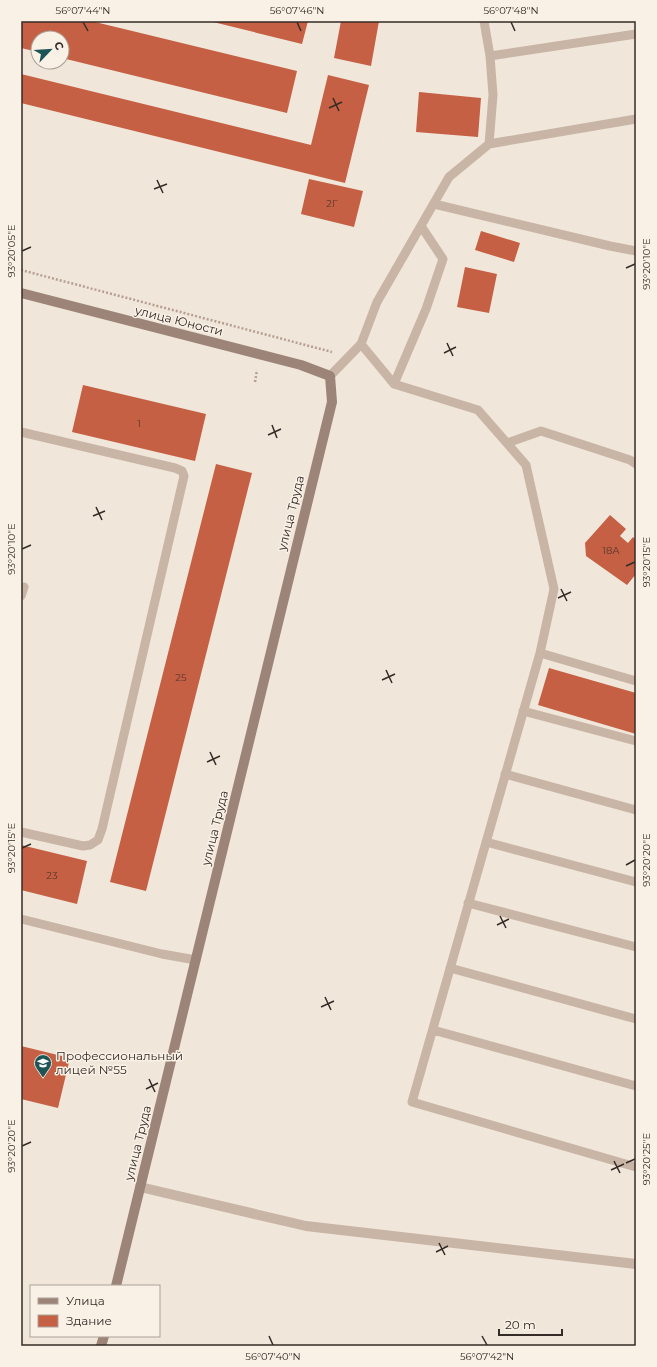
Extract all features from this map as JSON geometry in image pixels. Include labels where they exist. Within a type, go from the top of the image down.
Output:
[{"type":"street","name":"улица Юности","points":[[21,293],[301,365],[330,376]]},
{"type":"street","name":"улица Труда","points":[[116,1285],[332,402],[330,376]]},
{"type":"street","points":[[140,1188],[306,1226],[636,1264]]},
{"type":"lane","points":[[484,21],[490,56],[493,95],[489,144]]},
{"type":"lane","points":[[490,56],[636,34]]},
{"type":"lane","points":[[330,376],[361,344],[377,302],[449,177],[489,144],[636,119]]},
{"type":"lane","points":[[434,204],[636,251]]},
{"type":"lane","points":[[394,384],[426,309],[443,259],[421,226]]},
{"type":"lane","points":[[361,344],[394,384],[478,410],[526,465],[554,589],[540,653],[412,1102],[636,1167]]},
{"type":"lane","points":[[21,432],[175,468],[182,470],[184,476],[102,829],[98,840],[90,845],[83,846],[21,832]]},
{"type":"lane","points":[[507,443],[541,432],[630,460],[636,464]]},
{"type":"lane","points":[[540,653],[636,681]]},
{"type":"lane","points":[[523,711],[636,741]]},
{"type":"lane","points":[[505,774],[636,810]]},
{"type":"lane","points":[[486,842],[636,882]]},
{"type":"lane","points":[[468,904],[636,947]]},
{"type":"lane","points":[[21,919],[162,954],[196,960]]},
{"type":"lane","points":[[450,968],[636,1019]]},
{"type":"lane","points":[[433,1030],[636,1086]]},
{"type":"path","points":[[21,270],[349,356]]},
{"type":"building","points":[[21,21],[91,21],[297,71],[287,113],[70,60],[70,30],[30,30],[30,50],[21,48]]},
{"type":"building","points":[[209,21],[308,21],[302,44]]},
{"type":"building","points":[[341,21],[379,21],[371,66],[334,58]]},
{"type":"building","points":[[21,74],[311,145],[328,75],[369,85],[345,183],[21,103]]},
{"type":"building","points":[[419,92],[481,98],[478,137],[416,132]]},
{"type":"building","points":[[309,179],[363,191],[354,227],[301,214]]},
{"type":"building","points":[[481,231],[520,243],[514,262],[475,250]]},
{"type":"building","points":[[465,267],[497,274],[489,313],[457,307]]},
{"type":"building","points":[[83,385],[206,414],[195,461],[72,432]]},
{"type":"building","points":[[216,464],[252,473],[146,891],[110,882]]},
{"type":"building","points":[[610,515],[626,529],[620,536],[628,543],[633,537],[636,540],[636,574],[627,585],[586,556],[585,543]]},
{"type":"building","points":[[549,668],[636,693],[636,734],[538,705]]},
{"type":"building","points":[[21,845],[87,861],[77,904],[21,890]]},
{"type":"building","name":"Профессиональный лицей №55","points":[[21,1046],[70,1058],[58,1108],[21,1099]]},
{"type":"place","name":"Профессиональный лицей №55","points":[[43,1078]]}]
